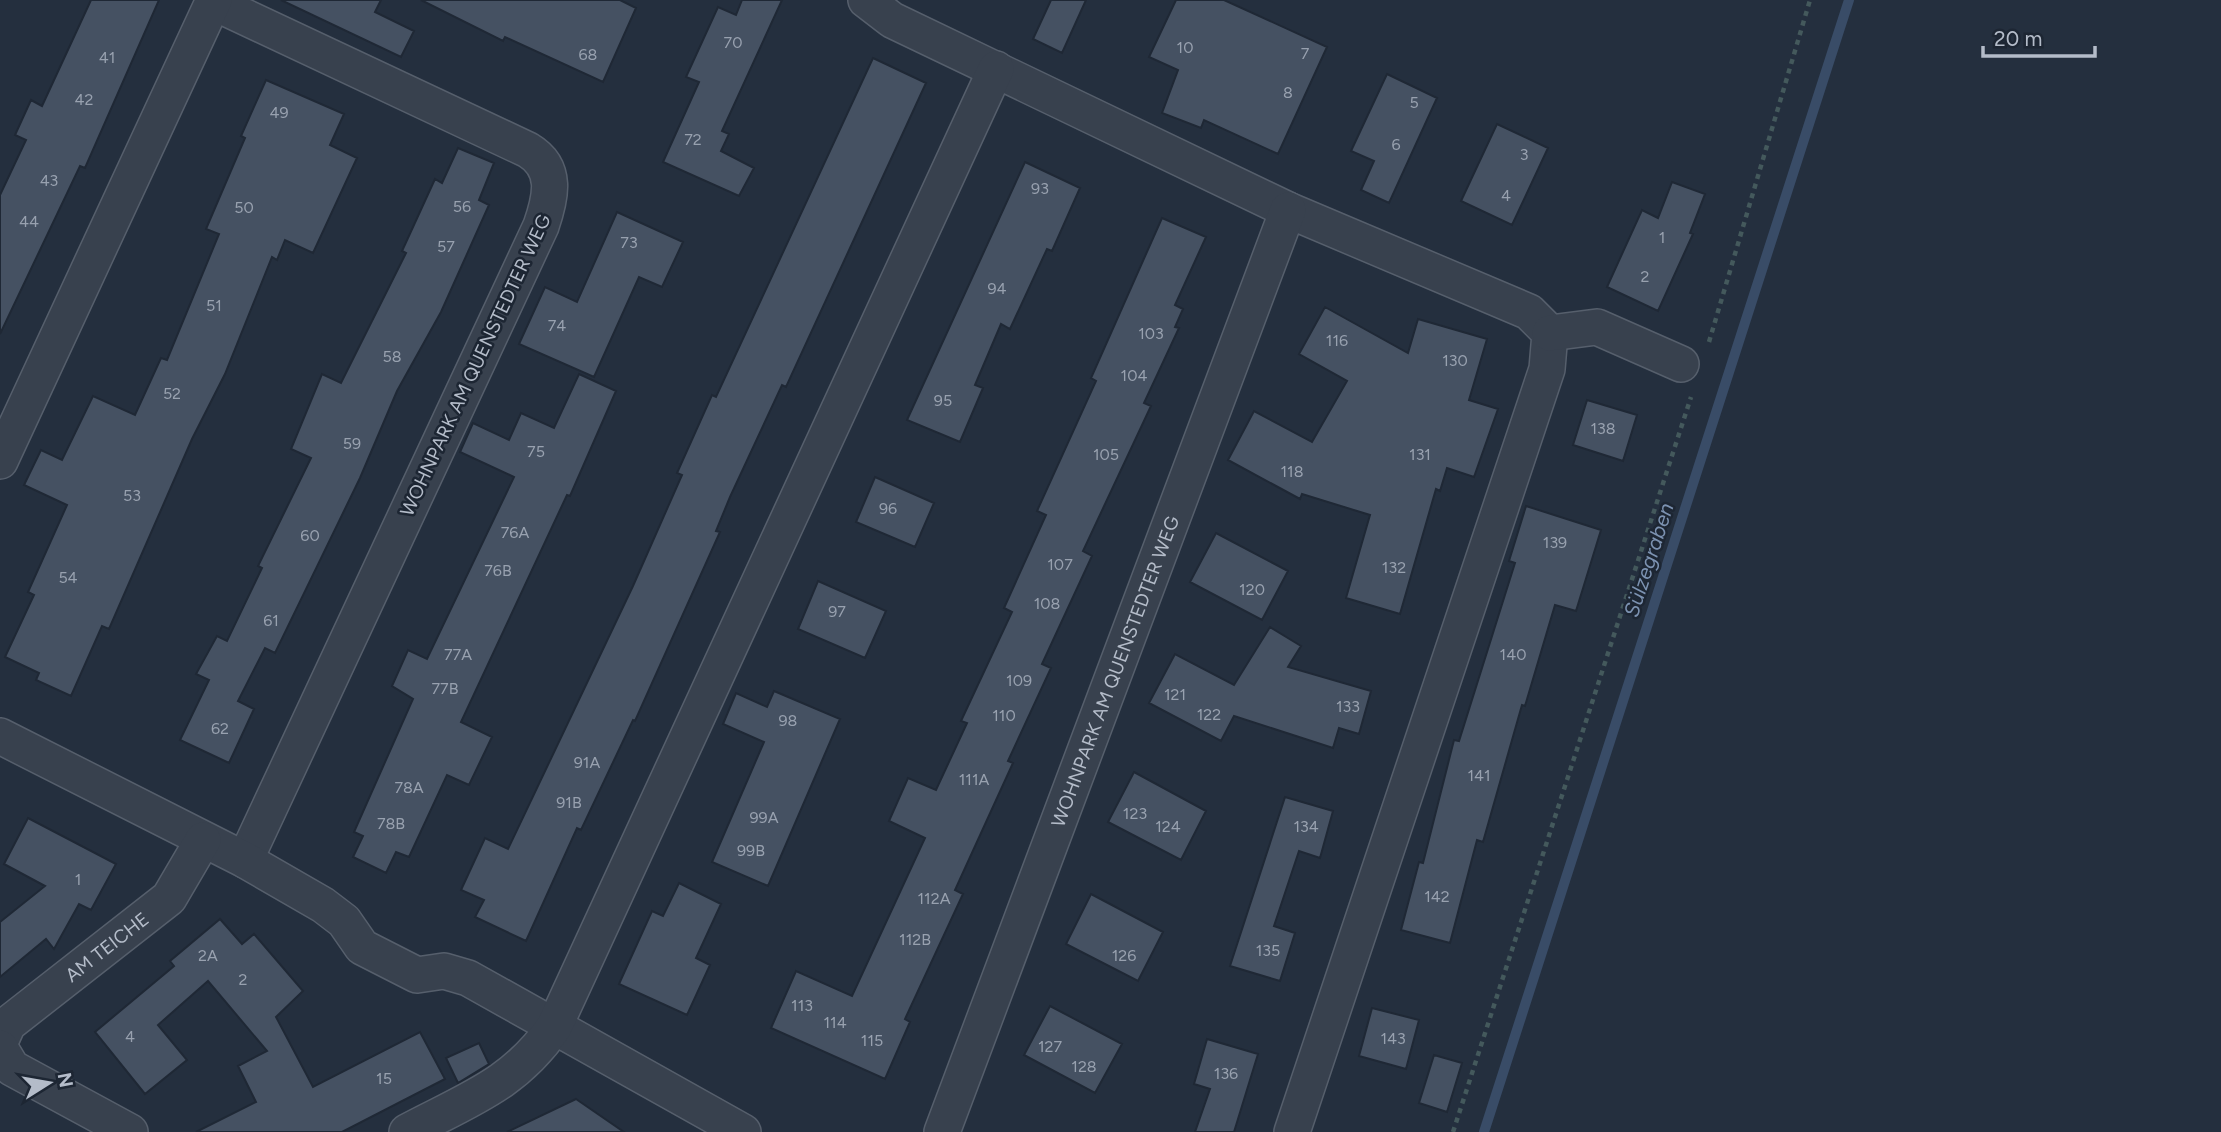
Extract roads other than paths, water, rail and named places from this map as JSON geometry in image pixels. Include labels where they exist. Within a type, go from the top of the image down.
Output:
[{"type":"street","points":[[866,0],[892,20],[1288,210],[1529,312],[1550,333],[1547,369],[1292,1132]]},
{"type":"street","name":"WOHNPARK AM QUENSTEDTER WEG","points":[[0,461],[214,1],[541,158],[549,174],[551,197],[541,226],[245,860]]},
{"type":"street","points":[[407,1132],[509,1078],[535,1055],[554,1027],[996,69]]},
{"type":"street","name":"WOHNPARK AM QUENSTEDTER WEG","points":[[942,1132],[1288,210]]},
{"type":"street","points":[[1550,333],[1597,327],[1694,354]]},
{"type":"street","points":[[0,736],[245,860],[344,920],[362,947],[418,975],[444,971],[468,978],[743,1132]]},
{"type":"street","name":"AM TEICHE","points":[[0,1042],[8,1024],[169,898],[203,840]]},
{"type":"street","points":[[0,1048],[12,1068],[130,1132]]},
{"type":"waterway","name":"Sülzegraben","points":[[1484,1132],[1849,0]]}]
